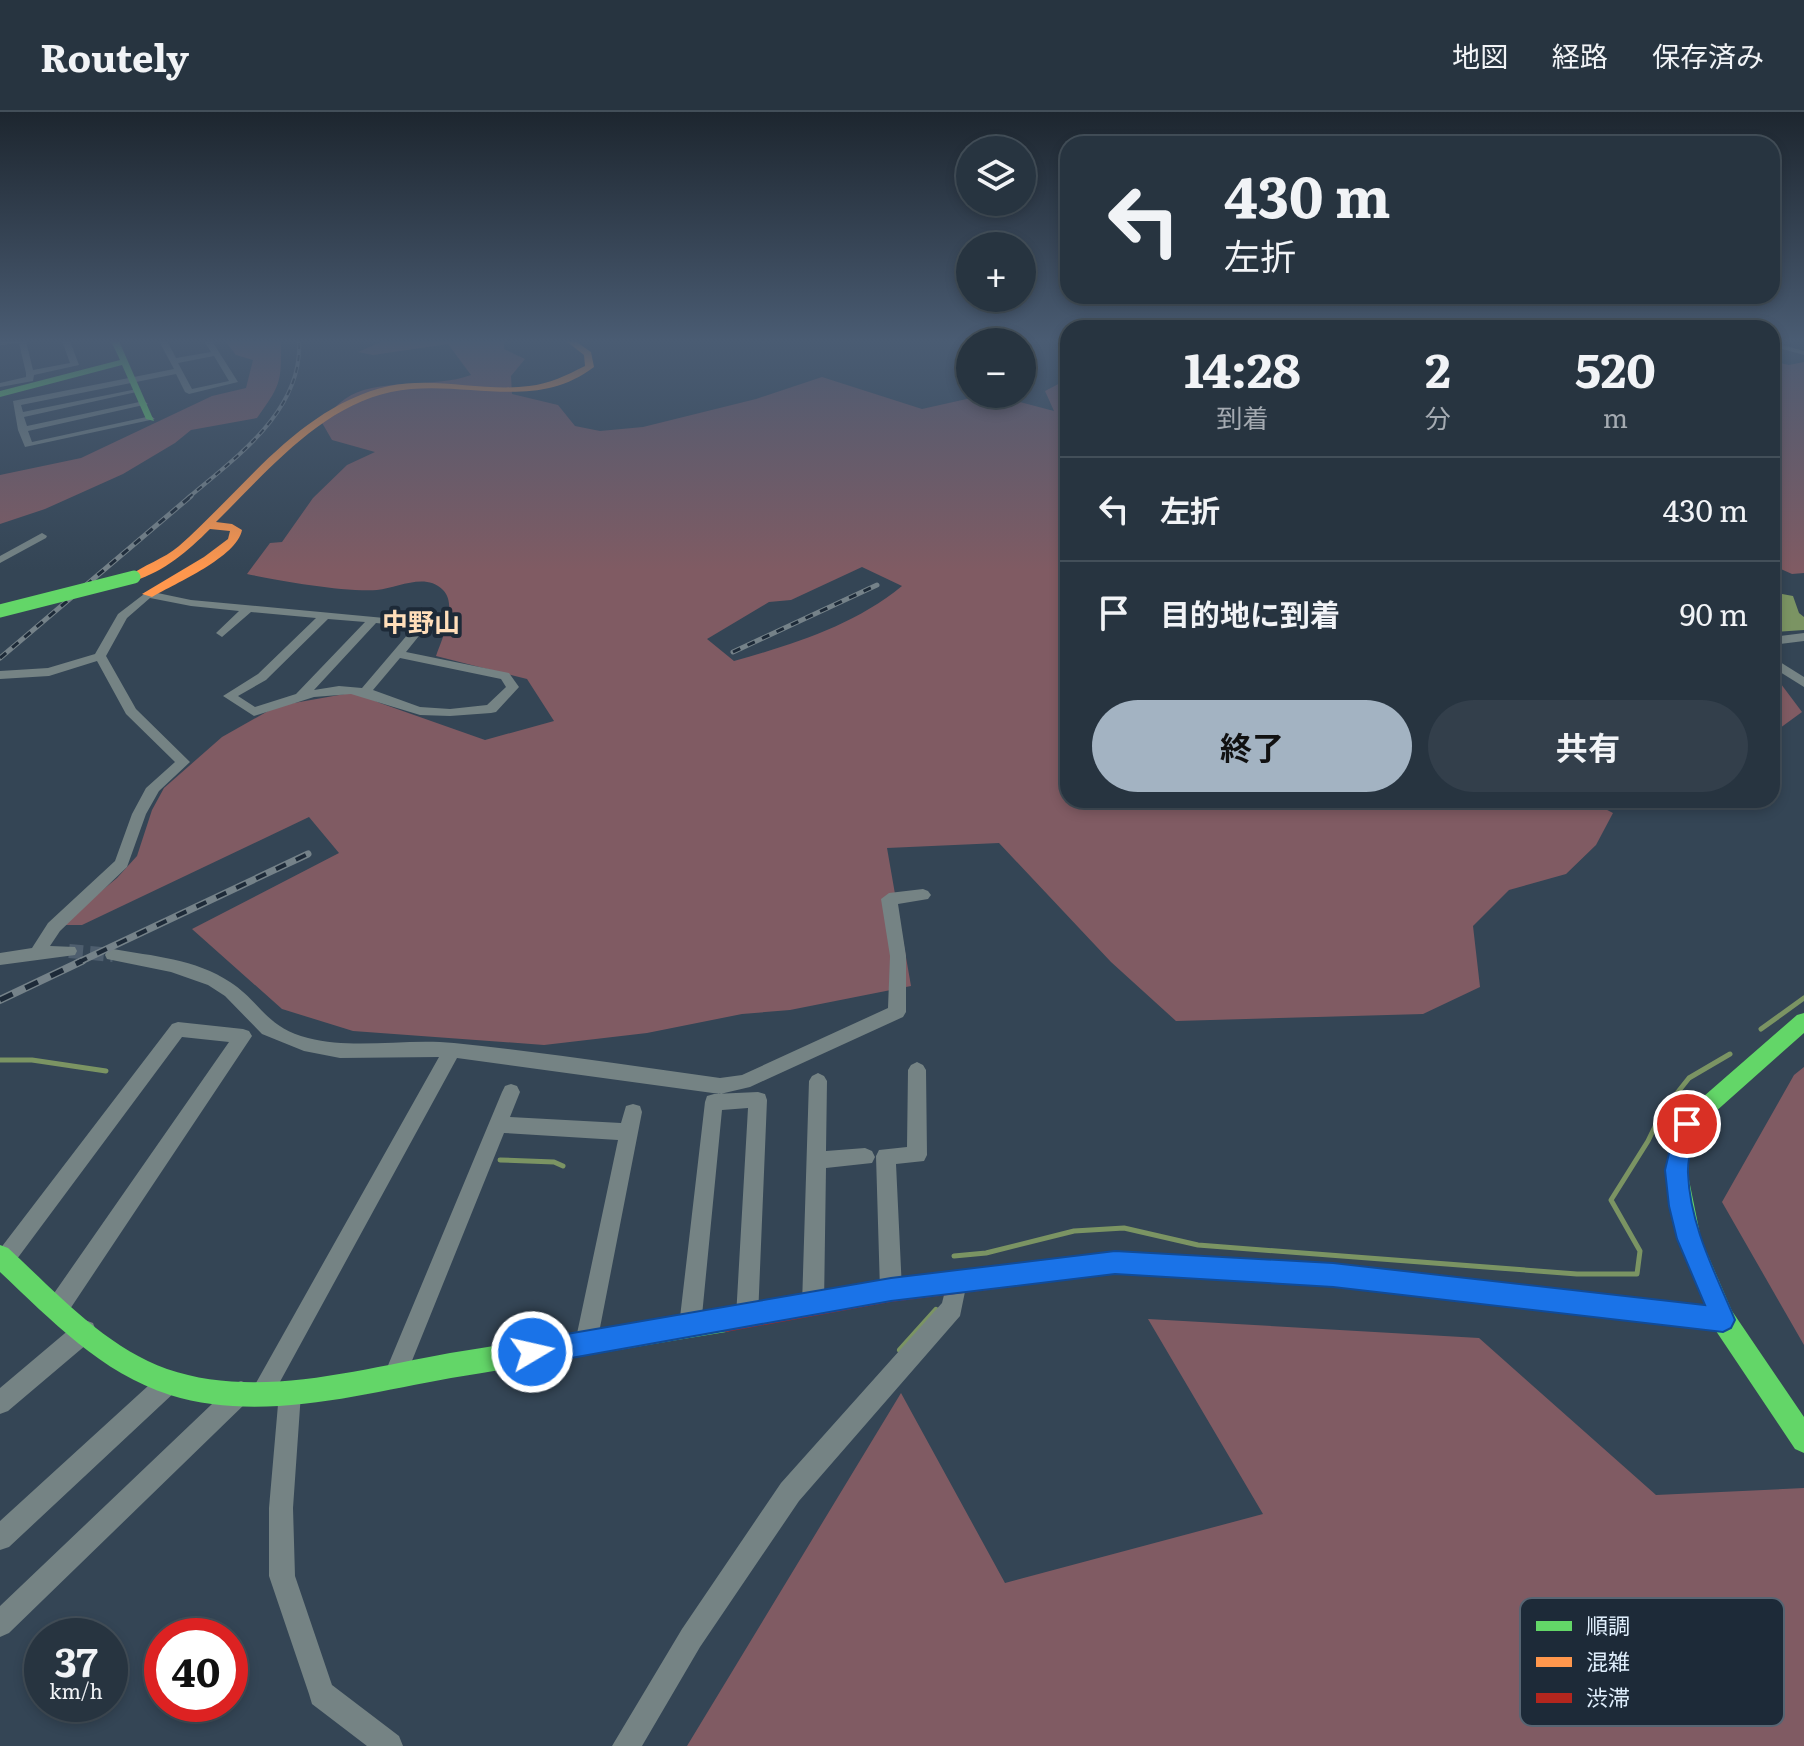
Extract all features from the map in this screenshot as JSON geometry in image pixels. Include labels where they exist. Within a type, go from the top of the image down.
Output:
[{"type":"street","points":[[19,417],[28,445],[96,417]]},
{"type":"street","points":[[22,430],[71,417]]},
{"type":"street","points":[[0,611],[134,577],[173,562],[207,525],[284,455],[334,417]]},
{"type":"street","points":[[0,675],[49,672],[100,656],[122,616],[148,594],[208,560],[234,540],[236,530],[228,526],[207,525]]},
{"type":"street","points":[[0,560],[42,536]]},
{"type":"street","points":[[148,594],[191,603],[423,624],[366,691]]},
{"type":"street","points":[[222,633],[249,608]]},
{"type":"street","points":[[325,615],[262,677],[229,696],[254,712],[301,696],[348,689],[366,691],[408,708],[450,712],[491,709],[513,687],[505,676],[398,654]]},
{"type":"street","points":[[301,696],[373,620]]},
{"type":"street","points":[[1780,640],[1804,637]]},
{"type":"street","points":[[37,953],[54,927],[122,863],[139,814],[153,788],[183,762],[131,711],[100,656]]},
{"type":"street","points":[[1780,666],[1804,683]]},
{"type":"street","points":[[113,955],[181,969],[223,985],[245,1003],[265,1028],[305,1044],[350,1050],[416,1047],[452,1050],[720,1086],[744,1082],[897,1012],[898,956],[889,899],[923,895]]},
{"type":"street","points":[[0,959],[69,951]]},
{"type":"street","points":[[1804,1021],[1687,1124],[1676,1170],[1689,1239],[1723,1320],[1804,1440]]},
{"type":"street","points":[[58,1307],[243,1036],[178,1029],[2,1258],[85,1331],[120,1358],[168,1383],[290,1393],[891,1290],[1115,1263],[1333,1275],[1723,1320]]},
{"type":"street","points":[[0,1624],[252,1392],[452,1050]]},
{"type":"street","points":[[891,1290],[886,1156],[917,1155],[917,1070]]},
{"type":"street","points":[[813,1305],[818,1081]]},
{"type":"street","points":[[395,1375],[511,1092]]},
{"type":"street","points":[[690,1326],[714,1102],[758,1100],[747,1317]]},
{"type":"street","points":[[498,1124],[631,1122],[586,1343]]},
{"type":"street","points":[[816,1160],[865,1157]]},
{"type":"street","points":[[626,1746],[691,1638],[790,1492],[952,1308],[956,1282]]},
{"type":"street","points":[[0,1403],[85,1331]]},
{"type":"street","points":[[0,1538],[168,1383]]},
{"type":"street","points":[[290,1393],[281,1508],[282,1576],[322,1694],[389,1746]]},
{"type":"shaded area","points":[[167,417],[257,417],[191,430],[123,474],[45,509],[0,524],[0,475],[81,458]]},
{"type":"shaded area","points":[[325,417],[568,417],[575,426],[600,431],[643,427],[682,417],[1060,417],[1060,808],[1603,808],[1613,813],[1596,845],[1566,874],[1509,890],[1473,926],[1480,987],[1423,1014],[1176,1021],[1111,962],[999,843],[887,848],[911,986],[790,1010],[742,1014],[647,1033],[544,1045],[353,1031],[282,1009],[192,929],[339,853],[309,817],[82,925],[60,925],[117,878],[137,856],[152,810],[164,788],[222,737],[277,706],[356,692],[485,740],[554,721],[527,679],[436,656],[447,622],[449,604],[443,590],[436,585],[411,582],[377,590],[347,589],[247,574],[270,543],[282,542],[313,498],[347,465],[375,452],[332,440],[321,421]],"holes":[[[862,567],[902,586],[864,612],[801,640],[734,661],[707,639],[769,602],[791,600]]]},
{"type":"shaded area","points":[[1780,417],[1804,417],[1804,573],[1792,574],[1780,569]]},
{"type":"shaded area","points":[[1780,594],[1793,596],[1799,613],[1804,617],[1804,630],[1780,632]]},
{"type":"shaded area","points":[[1780,683],[1802,712],[1780,728]]},
{"type":"shaded area","points":[[1804,1067],[1804,1345],[1722,1202],[1794,1075]]},
{"type":"shaded area","points":[[1148,1319],[1479,1338],[1656,1495],[1804,1488],[1804,1746],[687,1746],[901,1393],[1005,1583],[1263,1514]]},
{"type":"waterway","points":[[1761,1029],[1804,998]]},
{"type":"waterway","points":[[954,1256],[986,1253],[1074,1231],[1124,1228],[1198,1245],[1577,1274],[1637,1274],[1640,1251],[1611,1200],[1648,1141],[1662,1112],[1689,1078],[1730,1054]]},
{"type":"waterway","points":[[0,1060],[32,1060],[106,1071]]},
{"type":"waterway","points":[[500,1160],[554,1162],[563,1166]]},
{"type":"waterway","points":[[900,1350],[936,1310]]},
{"type":"tunnel","points":[[69,951],[113,955]]},
{"type":"railway","points":[[188,498],[245,449],[273,417]]},
{"type":"railway","points":[[0,658],[191,496]]},
{"type":"railway","points":[[733,652],[877,585]]},
{"type":"railway","points":[[77,963],[308,854]]},
{"type":"railway","points":[[0,1000],[82,961]]},
{"type":"traffic: fast","points":[[0,611],[134,577]]},
{"type":"traffic: fast","points":[[1804,1021],[1687,1124],[1676,1170],[1689,1239],[1723,1320],[1804,1440]]},
{"type":"traffic: fast","points":[[0,1256],[78,1328],[121,1360],[169,1382],[201,1390],[235,1393],[271,1393],[346,1385],[726,1320]]},
{"type":"traffic: fast","points":[[1405,1283],[1723,1320]]},
{"type":"traffic: slow","points":[[134,577],[161,565],[182,550],[287,447],[327,417]]},
{"type":"traffic: slow","points":[[148,594],[208,560],[234,540],[236,530],[228,526],[207,525]]},
{"type":"traffic: slow","points":[[1099,1265],[1115,1263],[1333,1275],[1405,1283]]},
{"type":"traffic: jam","points":[[726,1320],[891,1290],[1099,1265]]},
{"type":"district","name":"中野山","points":[[421,620]]},
{"type":"route","points":[[532,1352],[891,1290],[1115,1263],[1333,1275],[1723,1320],[1689,1239],[1681,1206],[1676,1170],[1687,1124]]}]
